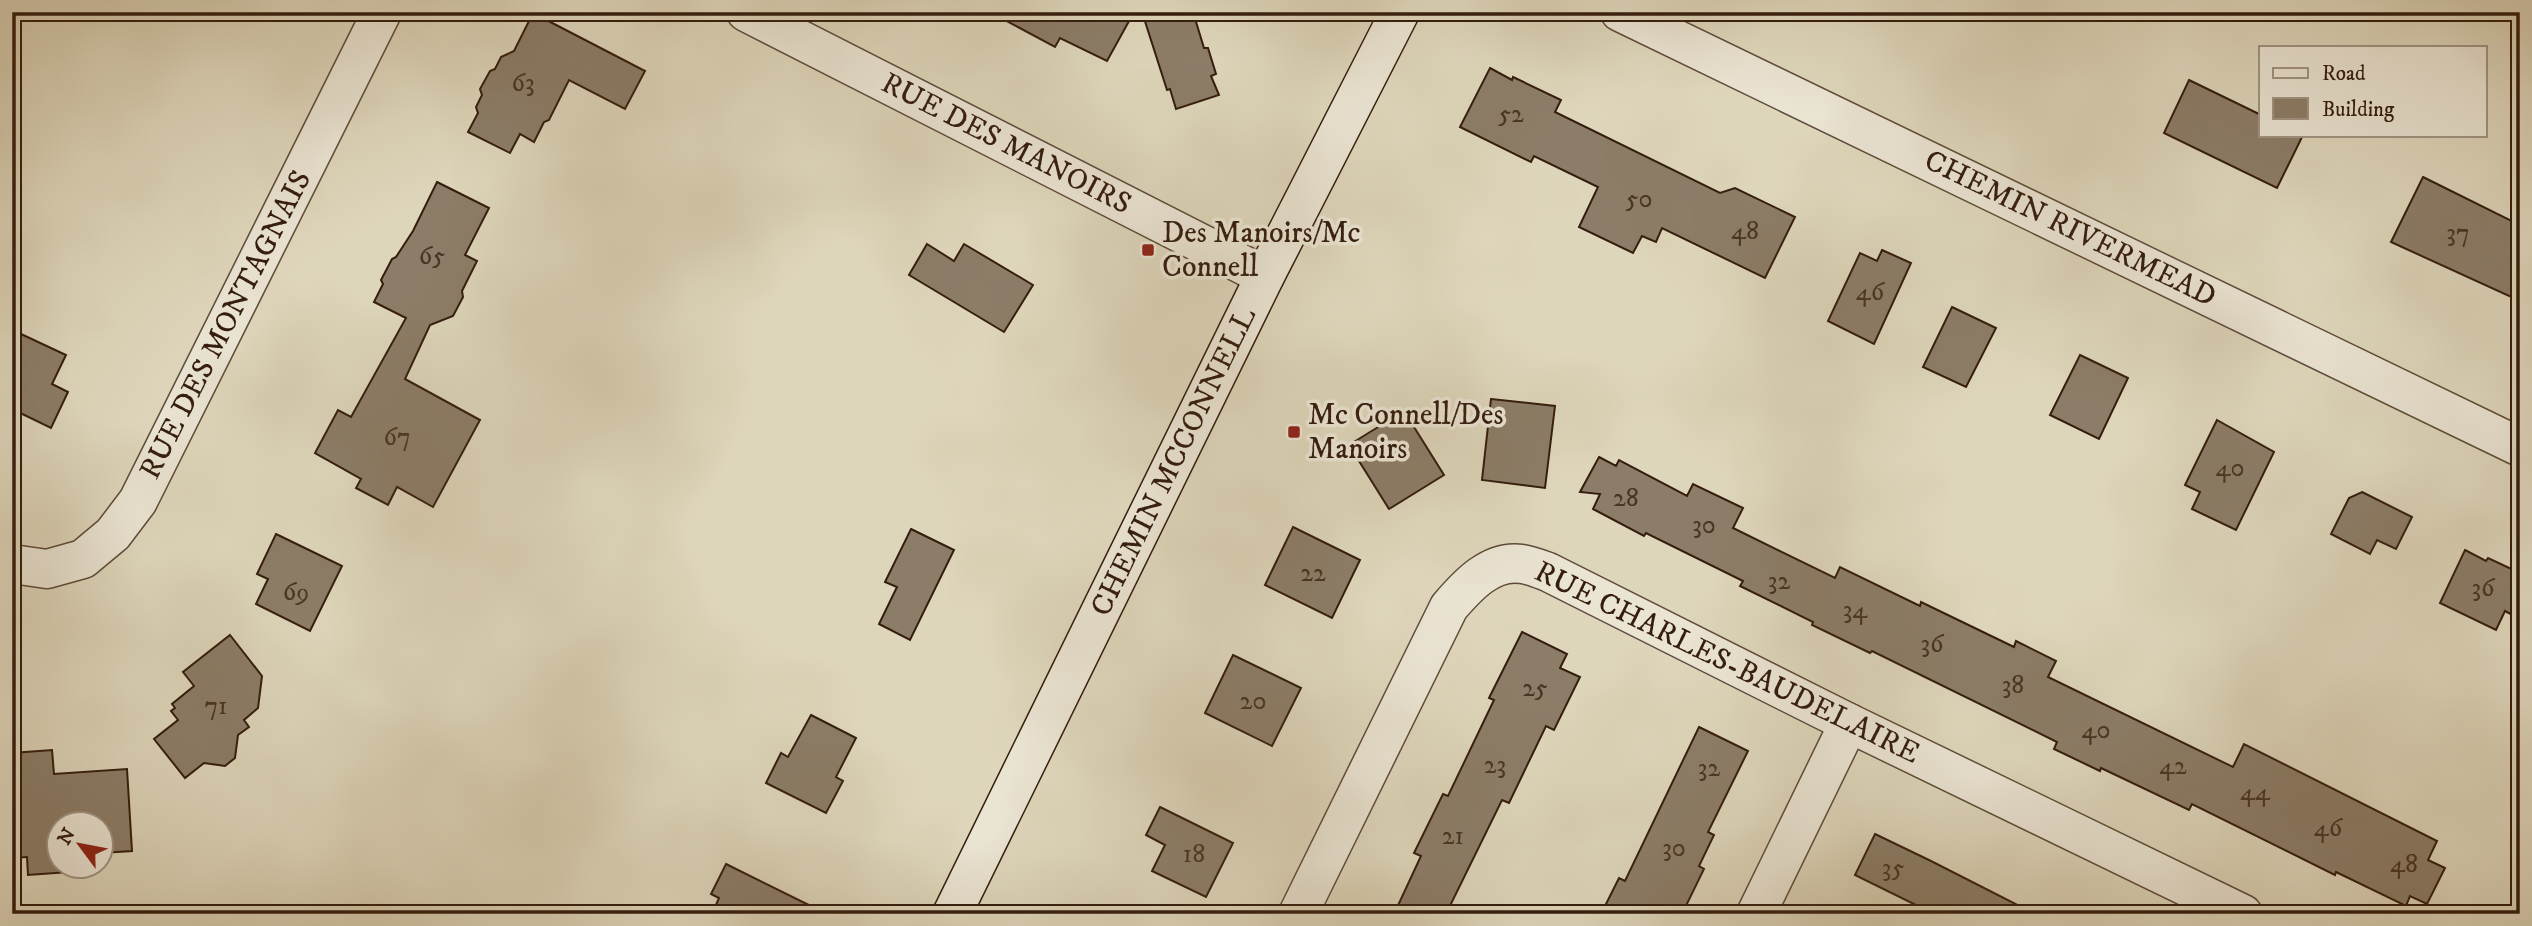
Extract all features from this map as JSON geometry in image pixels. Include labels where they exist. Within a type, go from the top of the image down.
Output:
[{"type":"street","name":"RUE DES MONTAGNAIS","points":[[12,564],[47,569],[83,559],[113,534],[138,500],[382,12]]},
{"type":"street","name":"RUE DES MANOIRS","points":[[746,12],[1265,276]]},
{"type":"street","name":"CHEMIN MCCONNELL","points":[[952,914],[1265,276],[1400,12]]},
{"type":"street","name":"CHEMIN RIVERMEAD","points":[[1620,12],[2520,447]]},
{"type":"street","name":"RUE CHARLES-BAUDELAIRE","points":[[1298,914],[1449,607],[1469,584],[1492,568],[1520,564],[1548,572],[1849,723],[2243,914]]},
{"type":"street","points":[[1756,914],[1849,723]]},
{"type":"building","points":[[990,12],[1134,12],[1107,61],[1060,38],[1055,47]]},
{"type":"building","points":[[1142,12],[1193,12],[1204,48],[1208,48],[1216,74],[1211,76],[1219,95],[1176,109],[1170,89],[1167,90]]},
{"type":"building","points":[[533,13],[645,71],[625,109],[569,80],[549,120],[544,122],[534,142],[520,134],[510,153],[468,132],[478,113],[476,107],[482,95],[480,89],[501,57],[514,51]]},
{"type":"building","points":[[1490,68],[1561,100],[1555,112],[1720,193],[1735,188],[1795,217],[1765,278],[1662,228],[1656,242],[1642,236],[1633,253],[1579,227],[1598,187],[1534,156],[1531,162],[1460,127]]},
{"type":"building","points":[[2189,80],[2259,114],[2259,136],[2303,136],[2277,188],[2164,133]]},
{"type":"building","points":[[2423,177],[2520,225],[2520,301],[2391,242]]},
{"type":"building","points":[[437,182],[489,208],[465,255],[477,261],[462,291],[463,297],[453,316],[430,325],[405,379],[480,420],[433,507],[397,487],[388,505],[356,488],[361,479],[315,453],[338,410],[351,417],[406,318],[374,302],[392,259],[413,231]]},
{"type":"building","points":[[927,244],[954,261],[964,244],[1033,285],[1004,332],[909,275]]},
{"type":"building","points":[[1882,250],[1911,263],[1874,344],[1828,321],[1860,253],[1877,261]]},
{"type":"building","points":[[1952,307],[1996,328],[1966,387],[1923,367]]},
{"type":"building","points":[[21,334],[66,355],[52,384],[68,392],[51,428],[12,409],[12,353]]},
{"type":"building","points":[[2080,355],[2128,378],[2099,439],[2050,415]]},
{"type":"building","points":[[1491,399],[1555,406],[1545,488],[1482,480]]},
{"type":"building","points":[[1404,411],[1444,475],[1389,509],[1349,445]]},
{"type":"building","points":[[2217,420],[2274,452],[2236,530],[2192,509],[2200,492],[2185,485]]},
{"type":"building","points":[[1599,457],[1616,466],[1619,460],[1687,496],[1693,484],[1743,508],[1733,528],[1835,578],[1840,567],[2014,647],[2016,641],[2056,661],[2048,677],[2233,767],[2244,744],[2437,841],[2428,860],[2445,868],[2427,904],[2410,896],[2406,906],[2336,872],[2335,875],[2192,804],[2189,810],[2101,768],[2100,771],[2054,749],[2057,742],[1872,651],[1870,653],[1812,625],[1813,622],[1740,586],[1743,581],[1646,533],[1644,536],[1593,509],[1600,494],[1580,492]]},
{"type":"building","points":[[2362,492],[2412,517],[2396,549],[2377,540],[2370,554],[2331,534],[2349,498]]},
{"type":"building","points":[[1293,527],[1360,560],[1332,618],[1265,585]]},
{"type":"building","points":[[911,529],[954,550],[910,640],[879,624],[897,587],[885,582]]},
{"type":"building","points":[[276,534],[342,566],[310,631],[256,604],[268,579],[257,574]]},
{"type":"building","points":[[2465,550],[2520,573],[2520,619],[2505,611],[2496,630],[2440,603]]},
{"type":"building","points":[[1522,632],[1567,654],[1560,668],[1580,677],[1554,730],[1546,726],[1509,803],[1502,800],[1446,914],[1394,914],[1421,856],[1414,853],[1443,794],[1448,796],[1494,700],[1489,698]]},
{"type":"building","points":[[230,635],[262,676],[258,708],[244,720],[249,727],[238,735],[235,758],[225,766],[204,763],[185,778],[154,739],[178,720],[171,711],[175,708],[172,704],[194,686],[183,672]]},
{"type":"building","points":[[1233,655],[1301,688],[1272,746],[1205,713]]},
{"type":"building","points":[[811,715],[856,738],[836,777],[843,781],[826,813],[766,783],[781,753],[788,757]]},
{"type":"building","points":[[1699,727],[1748,751],[1708,832],[1714,835],[1699,866],[1704,869],[1682,914],[1601,914],[1619,878],[1625,881]]},
{"type":"building","points":[[52,750],[54,774],[127,769],[132,851],[116,852],[116,810],[46,810],[46,874],[28,875],[27,857],[12,858],[12,753]]},
{"type":"building","points":[[1160,807],[1233,843],[1206,897],[1152,871],[1165,845],[1146,835]]},
{"type":"building","points":[[1875,834],[2035,914],[1934,914],[1855,875]]},
{"type":"building","points":[[726,864],[827,914],[712,914],[719,898],[711,894]]},
{"type":"place","name":"Des Manoirs/Mc Connell","points":[[1148,250]]},
{"type":"place","name":"Mc Connell/Des Manoirs","points":[[1294,432]]}]
